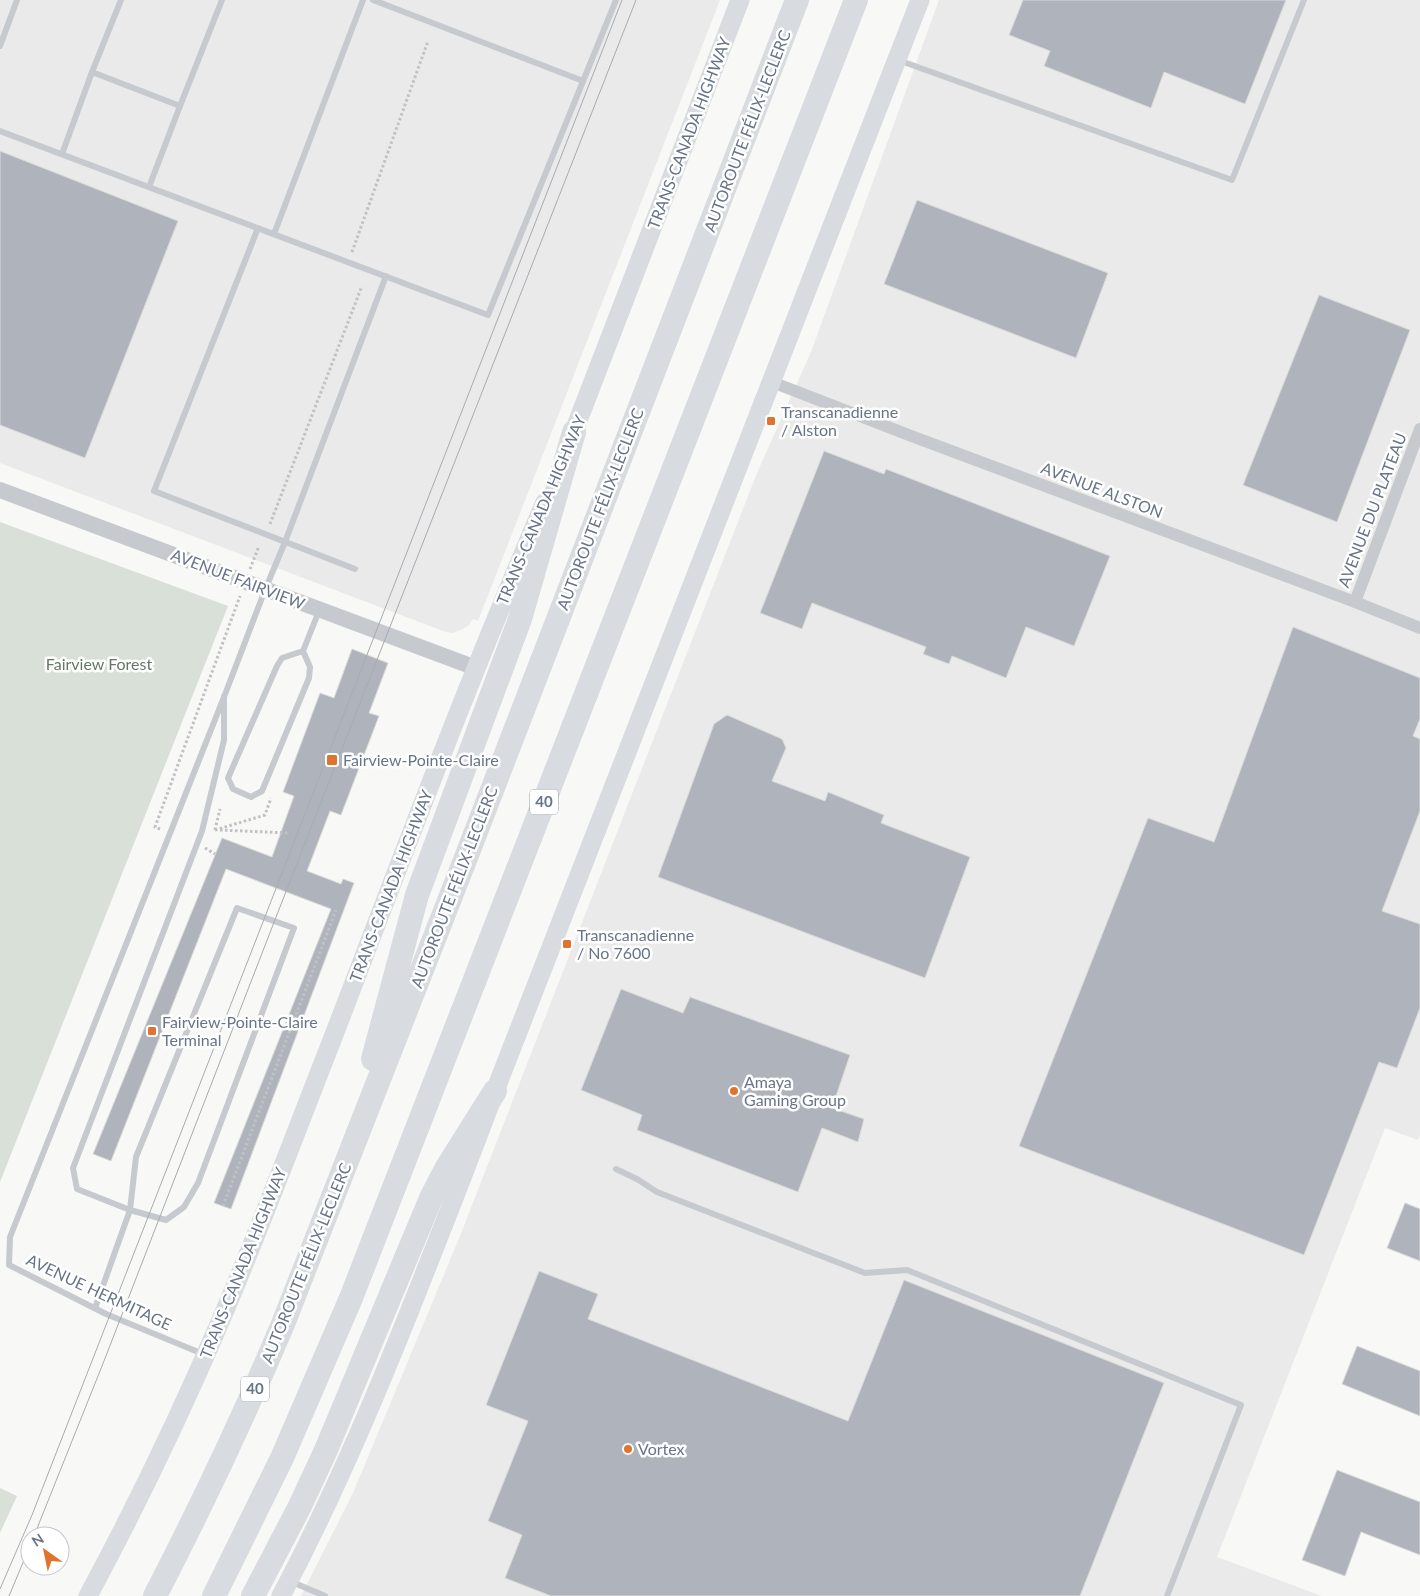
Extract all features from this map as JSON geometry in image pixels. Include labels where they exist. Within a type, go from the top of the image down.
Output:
[{"type":"highway","name":"AUTOROUTE FÉLIX-LECLERC","points":[[155,1596],[200,1507],[262,1373],[342,1176],[798,0]]},
{"type":"highway","name":"40","points":[[214,1596],[282,1458],[351,1298],[856,0]]},
{"type":"highway","points":[[342,1176],[418,895],[520,619],[574,432]]},
{"type":"highway","points":[[253,1596],[299,1508],[326,1450],[432,1198],[446,1169],[495,1091]]},
{"type":"main road","points":[[285,1588],[327,1502],[388,1365],[472,1154],[920,0]]},
{"type":"main road","name":"TRANS-CANADA HIGHWAY","points":[[88,1596],[155,1464],[206,1355],[232,1292],[303,1115],[498,612],[574,432],[737,2]]},
{"type":"street","name":"AVENUE ALSTON","points":[[772,382],[1420,628]]},
{"type":"street","name":"AVENUE DU PLATEAU","points":[[1355,602],[1420,429]]},
{"type":"street","name":"AVENUE FAIRVIEW","points":[[0,490],[476,668]]},
{"type":"lane","points":[[0,46],[17,0]]},
{"type":"lane","points":[[62,154],[121,0]]},
{"type":"lane","points":[[149,187],[222,0]]},
{"type":"lane","points":[[274,234],[363,0]]},
{"type":"lane","points":[[374,0],[583,81]]},
{"type":"lane","points":[[0,131],[488,314],[616,0]]},
{"type":"lane","points":[[897,59],[1232,180],[1304,0]]},
{"type":"lane","points":[[92,72],[180,106]]},
{"type":"lane","points":[[258,228],[154,491],[355,569]]},
{"type":"lane","points":[[95,1308],[130,1210],[136,1157],[237,908],[294,928],[198,1183],[184,1207],[166,1220],[130,1210],[77,1190],[73,1168],[202,832],[224,740],[224,697],[386,276]]},
{"type":"lane","points":[[303,651],[282,658],[277,666],[228,778],[233,789],[251,797],[262,791],[309,678],[310,667],[303,651],[320,610]]},
{"type":"lane","name":"AVENUE HERMITAGE","points":[[206,1355],[106,1314],[9,1266],[10,1237],[224,697]]},
{"type":"lane","points":[[616,1169],[637,1179],[657,1192],[865,1273],[907,1270],[1241,1405],[1167,1596]]},
{"type":"lane","points":[[285,1588],[325,1596]]},
{"type":"path","points":[[352,253],[428,41]]},
{"type":"path","points":[[270,525],[362,286]]},
{"type":"path","points":[[253,562],[259,546]]},
{"type":"path","points":[[156,827],[236,606]]},
{"type":"path","points":[[265,814],[215,830],[289,833]]},
{"type":"path","points":[[206,848],[215,854]]},
{"type":"path","points":[[223,1206],[336,910]]},
{"type":"shaded area","points":[[0,0],[720,0],[478,621],[473,619],[468,626],[452,633],[443,631],[0,463]]},
{"type":"shaded area","points":[[939,0],[1420,0],[1420,1135],[1418,1140],[1385,1128],[1217,1557],[1322,1596],[301,1596],[353,1493],[460,1236],[757,473],[811,352]]},
{"type":"green space","name":"Fairview Forest","points":[[0,522],[228,606],[0,1182]]},
{"type":"green space","points":[[0,1488],[17,1496],[0,1533]]},
{"type":"building","points":[[1023,0],[1286,0],[1245,104],[1164,72],[1151,108],[1044,66],[1050,51],[1009,35]]},
{"type":"building","points":[[0,151],[178,221],[85,458],[0,425]]},
{"type":"building","points":[[917,200],[1108,273],[1076,358],[884,284]]},
{"type":"building","points":[[1319,295],[1410,330],[1337,522],[1243,485]]},
{"type":"building","points":[[824,451],[884,474],[886,469],[1110,556],[1074,646],[1026,627],[1006,678],[952,656],[949,664],[923,654],[926,647],[812,603],[802,629],[760,613]]},
{"type":"building","points":[[1293,627],[1420,678],[1420,719],[1413,736],[1420,739],[1420,811],[1382,911],[1420,924],[1420,1008],[1397,1068],[1379,1062],[1304,1255],[1019,1146],[1148,818],[1214,842]]},
{"type":"building","points":[[352,649],[388,663],[369,713],[379,716],[341,815],[330,811],[307,871],[341,884],[343,879],[354,883],[231,1209],[214,1203],[331,909],[226,869],[111,1161],[93,1154],[222,838],[272,857],[294,796],[283,792],[320,693],[334,698]]},
{"type":"building","points":[[727,715],[782,739],[786,748],[772,781],[825,801],[828,792],[884,815],[881,823],[970,857],[925,978],[658,877],[714,724]]},
{"type":"building","points":[[621,989],[683,1013],[690,997],[850,1055],[832,1108],[864,1119],[858,1142],[822,1128],[798,1192],[637,1130],[642,1115],[581,1090]]},
{"type":"building","points":[[1405,1203],[1420,1209],[1420,1261],[1387,1248]]},
{"type":"building","points":[[539,1271],[598,1294],[588,1319],[848,1421],[904,1280],[1164,1383],[1080,1596],[551,1596],[505,1578],[522,1535],[488,1521],[528,1421],[486,1405]]},
{"type":"building","points":[[1357,1346],[1420,1371],[1420,1416],[1342,1384]]},
{"type":"building","points":[[1337,1470],[1420,1502],[1420,1555],[1361,1532],[1345,1576],[1302,1560]]},
{"type":"tram line","points":[[0,1589],[32,1515],[622,0]]},
{"type":"tram line","points":[[38,1526],[636,0]]},
{"type":"tram line","points":[[9,1596],[20,1570]]},
{"type":"place","name":"Transcanadienne / Alston","points":[[771,421]]},
{"type":"place","name":"Fairview-Pointe-Claire","points":[[332,760]]},
{"type":"place","name":"Transcanadienne / No 7600","points":[[567,944]]},
{"type":"place","name":"Fairview-Pointe-Claire Terminal","points":[[152,1031]]},
{"type":"place","name":"Amaya Gaming Group","points":[[734,1091]]},
{"type":"place","name":"Vortex","points":[[628,1449]]}]
